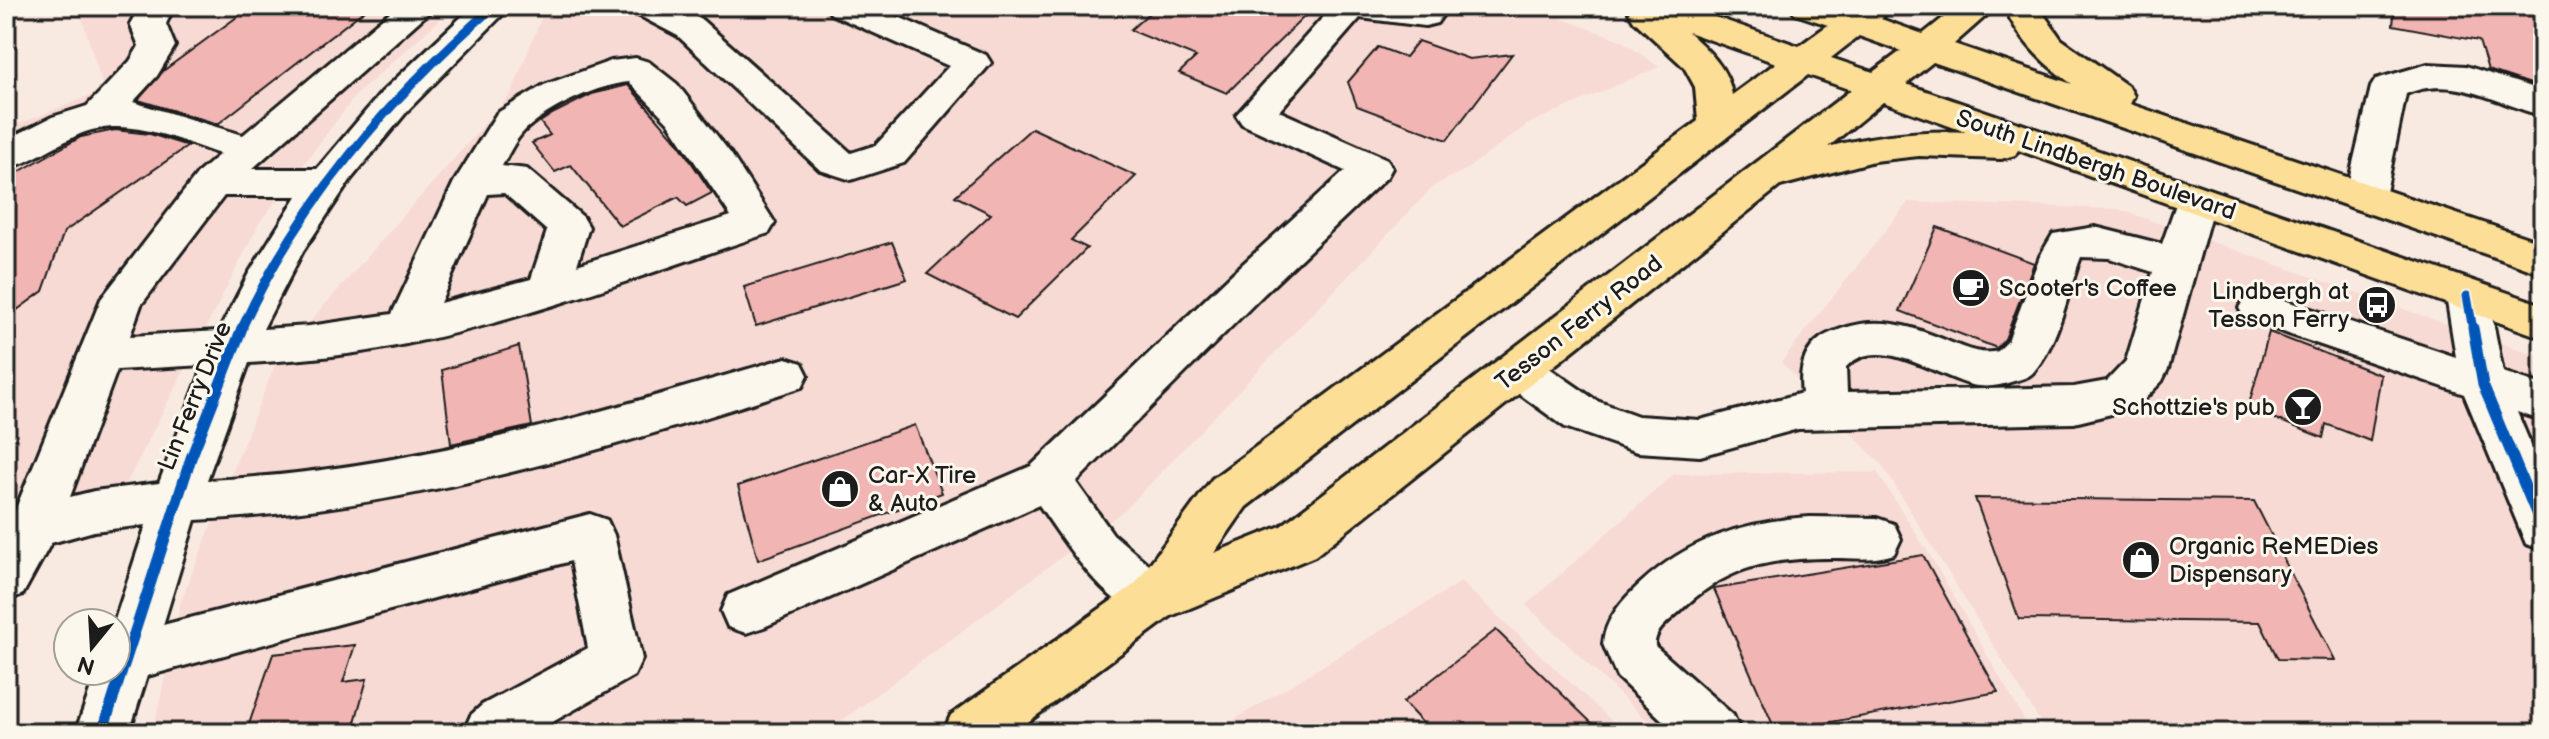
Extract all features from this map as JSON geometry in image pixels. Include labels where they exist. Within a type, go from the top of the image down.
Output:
[{"type":"main road","points":[[1638,6],[1698,60],[1713,87],[1717,126]]},
{"type":"main road","name":"South Lindbergh Boulevard","points":[[1649,6],[2543,322]]},
{"type":"main road","points":[[1807,6],[1865,14],[1927,48],[2543,259]]},
{"type":"main road","name":"Tesson Ferry Road","points":[[970,733],[1153,600],[1298,541],[1768,176],[1980,6]]},
{"type":"main road","points":[[2021,6],[2032,32],[2053,53],[2168,131]]},
{"type":"main road","name":"Tesson Ferry Road","points":[[1153,600],[1229,493],[1865,14]]},
{"type":"main road","points":[[1768,176],[1874,148],[1919,143],[2047,148]]},
{"type":"street","points":[[100,115],[144,68],[157,46],[148,24],[157,6]]},
{"type":"street","points":[[6,579],[29,512],[101,354],[122,299],[213,182],[419,6]]},
{"type":"street","name":"Lin Ferry Drive","points":[[132,639],[175,501],[235,346],[263,285],[326,183],[405,86],[494,6]]},
{"type":"street","points":[[648,6],[690,28],[834,161],[851,167],[890,154],[973,63],[843,6]]},
{"type":"street","points":[[746,611],[1048,480],[1249,283],[1373,168],[1255,115],[1352,6]]},
{"type":"street","points":[[1362,6],[1371,10],[1425,15],[1432,6]]},
{"type":"street","points":[[101,354],[309,343],[407,328],[548,290],[755,223],[721,167],[654,80],[637,70],[619,71],[516,117],[474,182],[407,328]]},
{"type":"street","points":[[2365,197],[2389,87],[2397,82],[2425,73],[2443,74],[2468,78],[2543,104]]},
{"type":"street","points":[[6,156],[65,126],[100,115],[127,114],[249,150]]},
{"type":"street","points":[[474,182],[513,179],[569,227],[548,290]]},
{"type":"street","points":[[213,182],[326,183]]},
{"type":"street","points":[[1519,370],[1581,414],[1637,434],[1700,438],[1798,411],[2074,405],[2120,396],[2146,369],[2195,200]]},
{"type":"street","points":[[1829,411],[1821,373],[1830,352],[1850,341],[1875,335],[1962,364],[1994,370],[2014,365],[2026,351],[2055,266],[2067,244],[2081,240],[2102,243],[2177,265]]},
{"type":"street","points":[[2467,296],[2483,385],[2543,530]]},
{"type":"street","points":[[2260,308],[2543,403]]},
{"type":"street","points":[[29,512],[94,511],[175,501],[249,498],[400,479],[551,445],[786,375]]},
{"type":"street","points":[[1048,480],[1096,549],[1153,600]]},
{"type":"street","points":[[132,656],[590,535],[616,659],[501,723],[490,733]]},
{"type":"street","points":[[1714,733],[1633,657],[1629,639],[1632,625],[1667,589],[1715,555],[1754,542],[1815,536],[1877,539]]},
{"type":"street","name":"Lin Ferry Drive","points":[[102,733],[117,687]]},
{"type":"shaded area","points":[[78,6],[455,6],[356,95],[260,222],[120,496],[6,518],[6,129],[104,90]]},
{"type":"shaded area","points":[[546,6],[1526,6],[1621,40],[1659,67],[1528,124],[1467,169],[1435,185],[1126,509],[825,733],[153,733],[180,604],[277,359],[511,94]]},
{"type":"shaded area","points":[[1908,202],[2118,209],[2543,358],[2543,733],[2047,733],[1882,465],[1781,362]]},
{"type":"shaded area","points":[[1877,472],[1931,557],[2032,733],[1660,733],[1526,605],[1674,474]]},
{"type":"shaded area","points":[[1461,582],[1625,733],[1212,733]]},
{"type":"building","points":[[252,6],[370,6],[218,124],[138,100],[163,71]]},
{"type":"building","points":[[1157,6],[1315,6],[1227,93],[1179,73],[1196,57],[1130,30]]},
{"type":"building","points":[[2395,6],[2543,6],[2543,88],[2488,70],[2479,41],[2393,25]]},
{"type":"building","points":[[1418,41],[1469,59],[1512,54],[1447,140],[1357,106],[1348,82],[1378,47],[1405,57]]},
{"type":"building","points":[[628,85],[677,141],[712,193],[687,206],[678,197],[620,226],[571,165],[555,172],[532,143],[550,135],[540,122],[554,113],[592,94]]},
{"type":"building","points":[[1032,128],[1136,176],[1071,240],[1087,248],[1015,319],[927,274],[991,214],[955,196]]},
{"type":"building","points":[[115,130],[150,134],[188,146],[64,232],[43,291],[6,318],[6,179],[81,137]]},
{"type":"building","name":"Scooter's Coffee","points":[[1937,227],[2034,263],[2005,339],[1997,348],[1900,311]]},
{"type":"building","points":[[892,242],[907,279],[756,326],[744,287]]},
{"type":"building","points":[[2269,332],[2381,375],[2370,441],[2326,424],[2323,438],[2248,408]]},
{"type":"building","points":[[519,346],[532,426],[451,444],[442,370]]},
{"type":"building","name":"Car-X Tire & Auto","points":[[915,425],[942,493],[758,560],[738,486]]},
{"type":"building","name":"Organic ReMEDies Dispensary","points":[[1975,498],[2254,501],[2335,660],[2278,659],[2260,622],[2019,619]]},
{"type":"building","points":[[1923,555],[1998,692],[1776,732],[1714,589]]},
{"type":"building","points":[[1496,630],[1602,733],[1432,733],[1403,702]]},
{"type":"building","points":[[355,645],[343,682],[367,679],[352,733],[246,733],[273,654]]},
{"type":"cycle path","points":[[102,733],[203,422],[231,352],[264,284],[286,244],[337,169],[395,100],[494,6]]},
{"type":"cycle path","points":[[2467,296],[2483,385],[2543,530]]},
{"type":"place","name":"Scooter's Coffee","points":[[1971,288]]},
{"type":"place","name":"Lindbergh at Tesson Ferry","points":[[2377,305]]},
{"type":"place","name":"Schottzie's pub","points":[[2303,407]]},
{"type":"place","name":"Car-X Tire & Auto","points":[[840,489]]},
{"type":"place","name":"Organic ReMEDies Dispensary","points":[[2141,560]]}]
